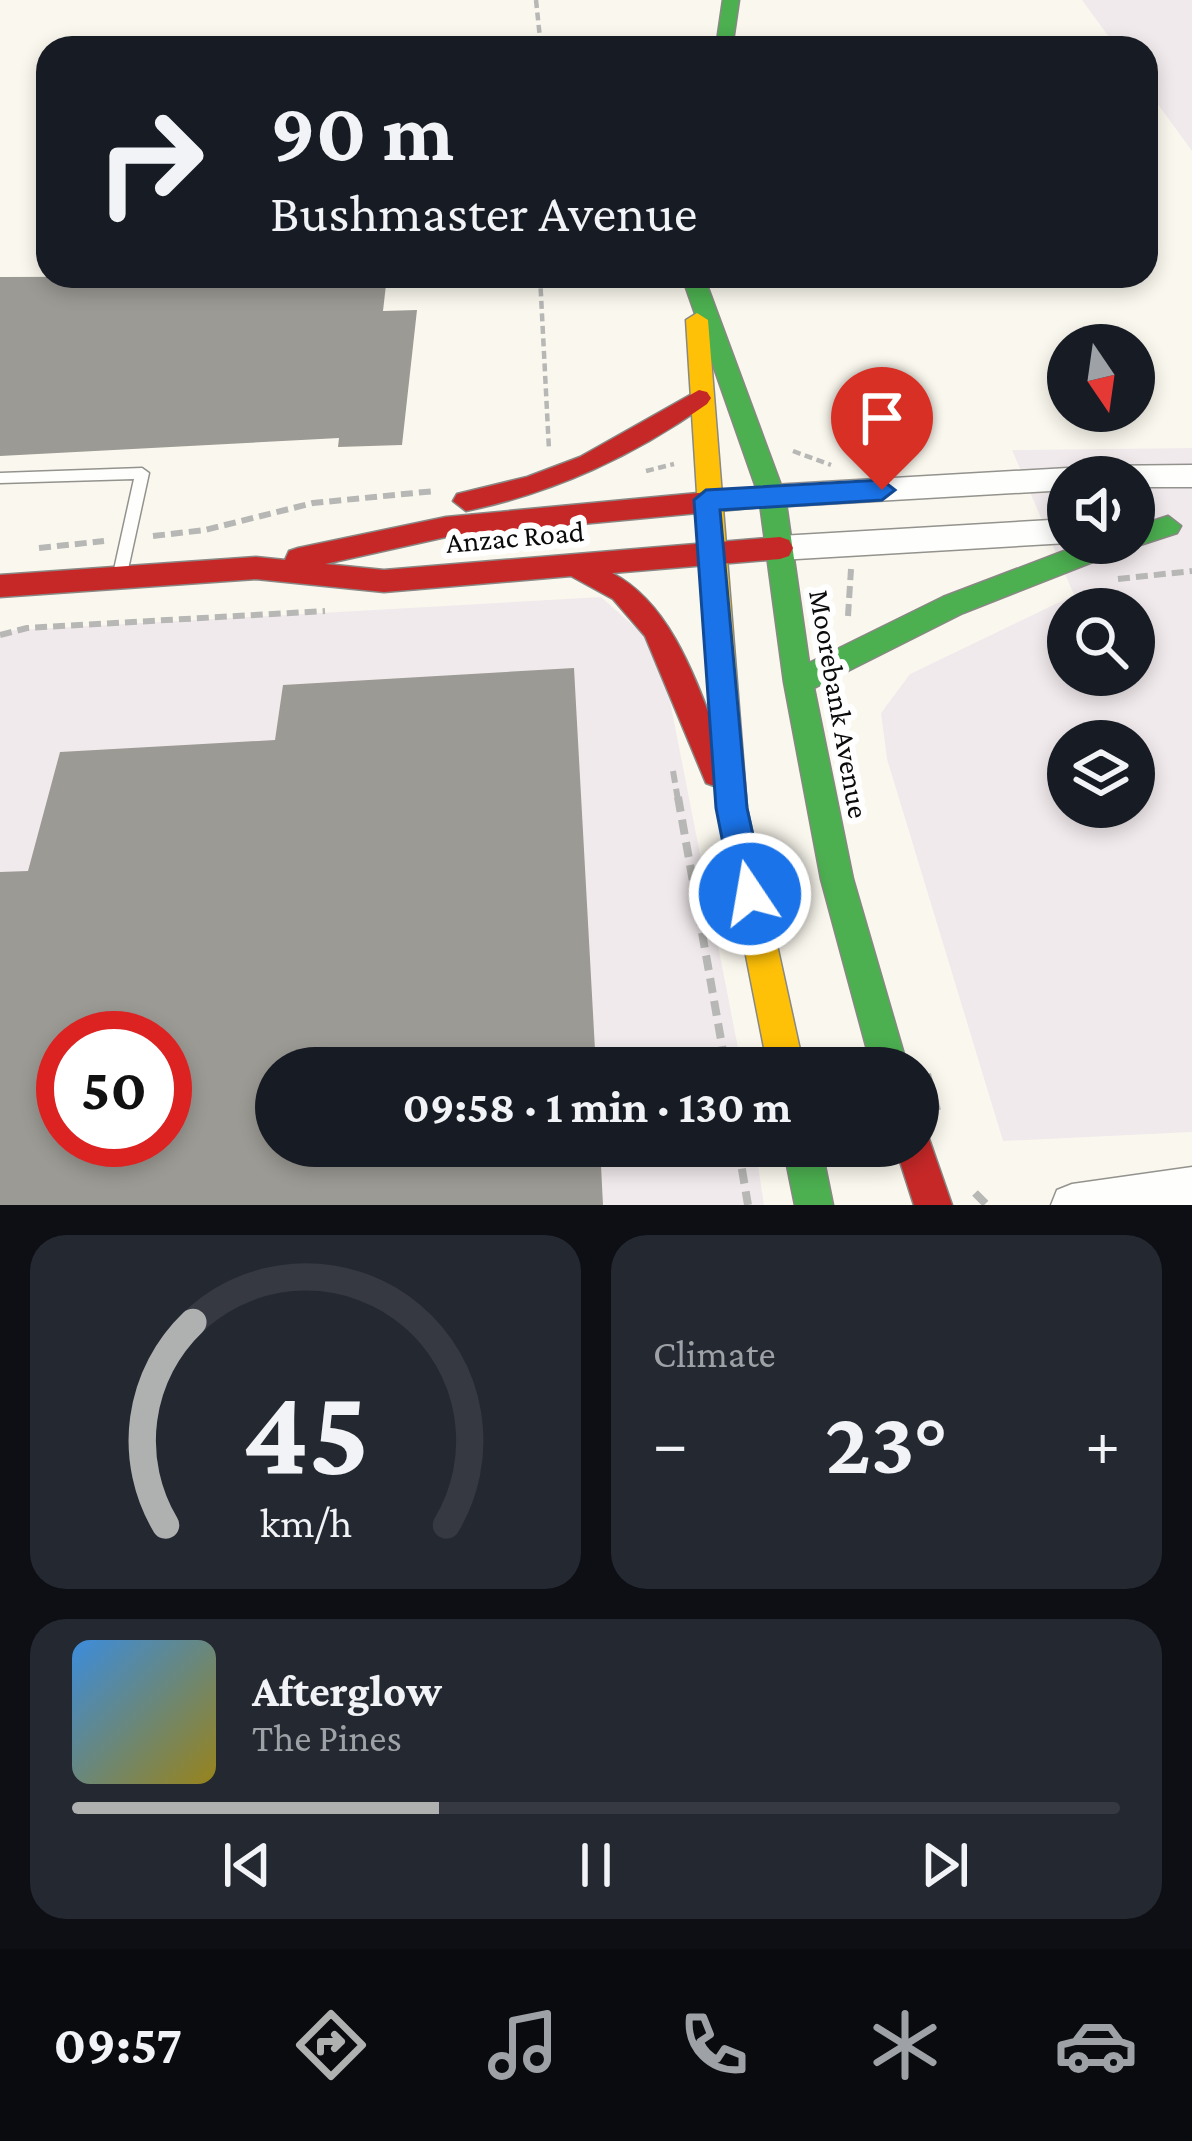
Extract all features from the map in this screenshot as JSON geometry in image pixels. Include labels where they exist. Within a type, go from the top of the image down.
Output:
[{"type":"main road","points":[[726,36],[730,0]]},
{"type":"main road","name":"Moorebank Avenue","points":[[696,288],[706,500],[732,808],[782,1047]]},
{"type":"main road","name":"Moorebank Avenue","points":[[699,288],[772,496],[798,682],[837,879],[884,1047]]},
{"type":"main road","points":[[256,568],[379,512],[499,496],[610,459],[699,398]]},
{"type":"main road","name":"Anzac Road","points":[[256,568],[446,527],[772,496]]},
{"type":"main road","name":"Anzac Road","points":[[0,586],[256,568],[384,581],[780,548]]},
{"type":"main road","points":[[798,682],[883,637],[1049,564]]},
{"type":"main road","points":[[574,565],[622,592],[656,629],[732,808]]},
{"type":"main road","points":[[0,607],[42,580]]},
{"type":"main road","points":[[806,1167],[814,1205]]},
{"type":"main road","points":[[921,1167],[933,1205]]},
{"type":"street","points":[[1155,476],[1192,476]]},
{"type":"street","points":[[772,496],[1047,479]]},
{"type":"street","points":[[780,548],[1047,532]]},
{"type":"street","points":[[1072,1205],[1186,1188]]},
{"type":"lane","points":[[0,478],[142,473],[120,574]]},
{"type":"path","points":[[536,0],[540,36]]},
{"type":"path","points":[[541,288],[550,465]]},
{"type":"path","points":[[786,445],[831,466]]},
{"type":"path","points":[[21,550],[205,530],[313,503],[455,488]]},
{"type":"path","points":[[847,626],[851,568]]},
{"type":"path","points":[[0,635],[27,628],[326,610]]},
{"type":"path","points":[[670,755],[722,1047]]},
{"type":"path","points":[[742,1167],[748,1205]]},
{"type":"shaded area","points":[[1082,0],[1192,0],[1192,151],[1158,104],[1158,36],[1108,36]]},
{"type":"shaded area","points":[[1192,448],[1192,1132],[1003,1141],[887,759],[881,713],[910,674],[1047,608],[1047,696],[1155,696],[1155,588],[1071,588],[1061,564],[1155,564],[1155,456],[1047,456],[1047,532],[1012,450]]},
{"type":"shaded area","points":[[601,597],[646,637],[670,701],[738,1047],[255,1047],[255,1167],[758,1167],[764,1205],[0,1205],[0,631]]},
{"type":"building","points":[[0,277],[36,277],[36,288],[386,288],[383,311],[417,310],[402,445],[338,447],[339,438],[0,456]]},
{"type":"building","points":[[574,668],[595,1047],[255,1047],[255,1167],[601,1167],[603,1205],[0,1205],[0,872],[28,871],[60,752],[275,740],[283,685]]},
{"type":"traffic: fast","points":[[726,36],[731,0]]},
{"type":"traffic: fast","points":[[697,288],[772,496],[798,682],[837,879],[884,1047]]},
{"type":"traffic: fast","points":[[1155,530],[1168,526]]},
{"type":"traffic: fast","points":[[798,682],[953,605],[1059,564]]},
{"type":"traffic: fast","points":[[806,1167],[814,1205]]},
{"type":"traffic: slow","points":[[697,320],[732,808],[782,1047]]},
{"type":"traffic: jam","points":[[466,501],[559,476],[645,434],[699,398]]},
{"type":"traffic: jam","points":[[298,559],[446,527],[772,496]]},
{"type":"traffic: jam","points":[[0,586],[256,568],[384,581],[780,548]]},
{"type":"traffic: jam","points":[[574,565],[622,591],[656,629],[717,773]]},
{"type":"traffic: jam","points":[[921,1167],[933,1205]]},
{"type":"route","points":[[750,894],[732,808],[706,500],[882,490]]}]
